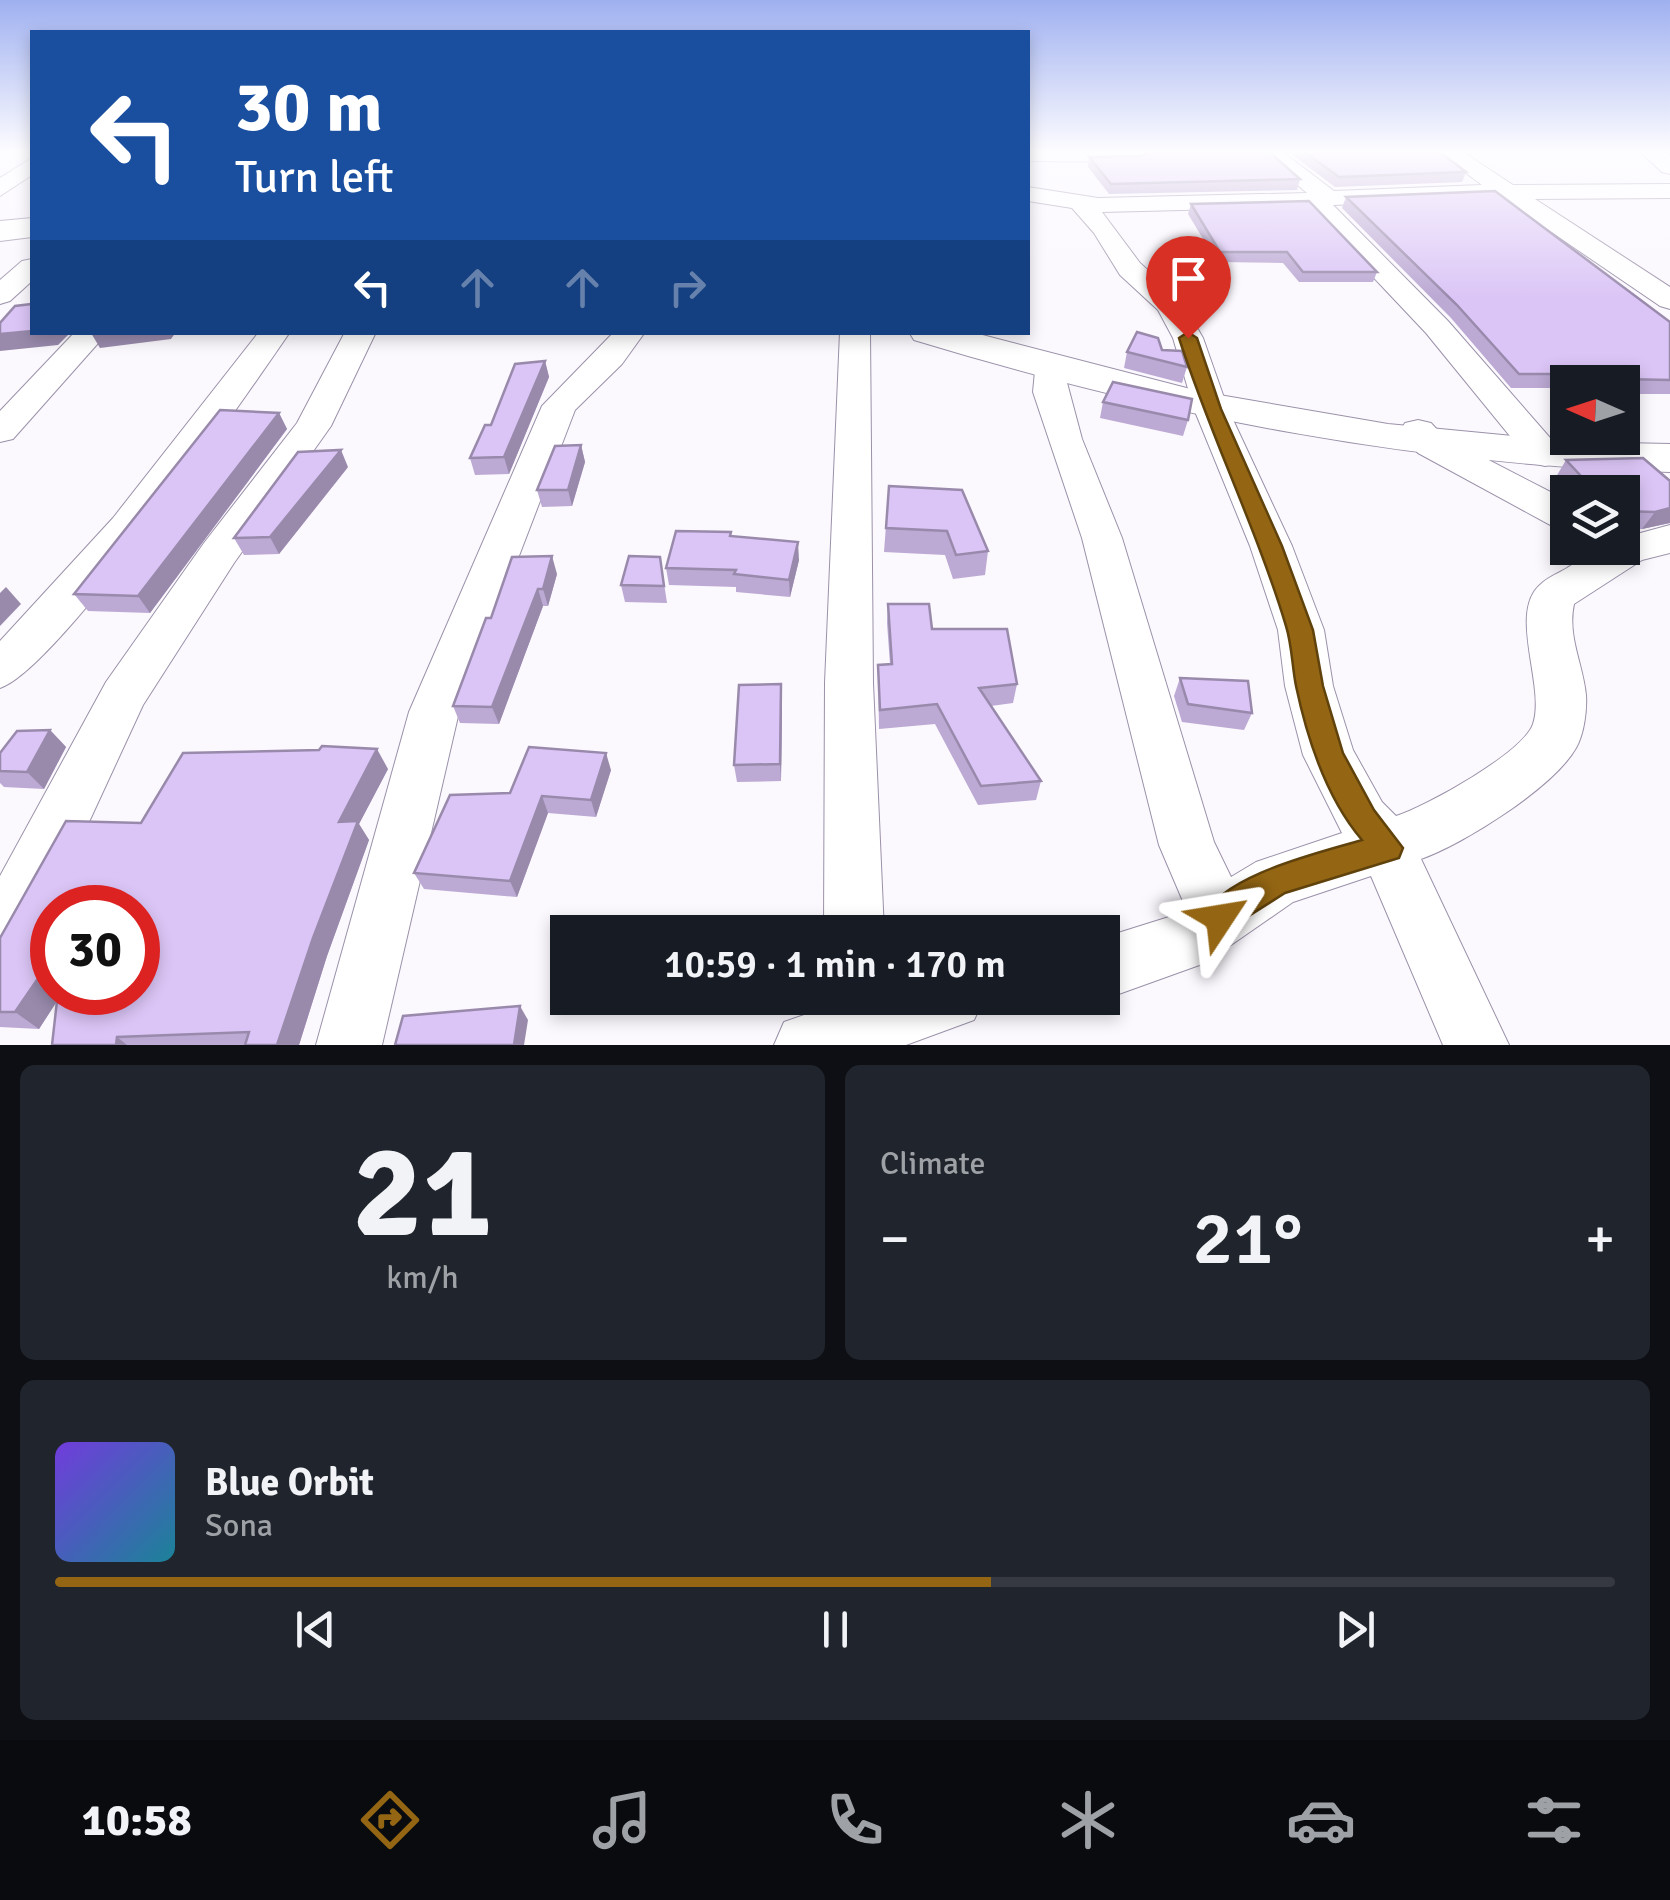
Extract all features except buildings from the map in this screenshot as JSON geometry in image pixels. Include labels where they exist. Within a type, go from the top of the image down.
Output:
[{"type":"street","points":[[1053,199],[1081,204],[1321,199],[1539,448]]},
{"type":"street","points":[[1520,199],[1670,300]]},
{"type":"street","points":[[1081,204],[1104,229],[1130,269],[1171,306],[1199,360],[1210,402],[1271,546],[1300,630],[1329,755],[1363,820],[1388,848],[1476,1045]]},
{"type":"street","points":[[0,221],[30,219]]},
{"type":"street","points":[[0,230],[30,228]]},
{"type":"street","points":[[0,295],[30,269]]},
{"type":"street","points":[[0,431],[90,335]]},
{"type":"street","points":[[0,670],[51,618],[128,527],[273,335]]},
{"type":"street","points":[[0,932],[51,843],[123,696],[218,554],[313,426],[358,335]]},
{"type":"street","points":[[348,1045],[434,712],[559,406],[612,357],[628,335]]},
{"type":"street","points":[[854,335],[849,684],[854,915]]},
{"type":"street","points":[[938,335],[1051,370],[1210,402],[1425,438],[1669,455]]},
{"type":"street","points":[[980,335],[1210,402]]},
{"type":"street","points":[[1051,370],[1050,392],[1102,538],[1187,845],[1220,918]]},
{"type":"street","points":[[1425,438],[1550,508]]},
{"type":"street","points":[[1120,963],[1184,942],[1276,880],[1388,848],[1435,829],[1529,764],[1556,737],[1562,697],[1551,643],[1554,596],[1648,552]]},
{"type":"street","points":[[842,1029],[892,1015]]},
{"type":"route","points":[[1188,338],[1199,360],[1212,409],[1271,546],[1300,630],[1329,755],[1363,820],[1388,848],[1276,880],[1220,918]]}]
